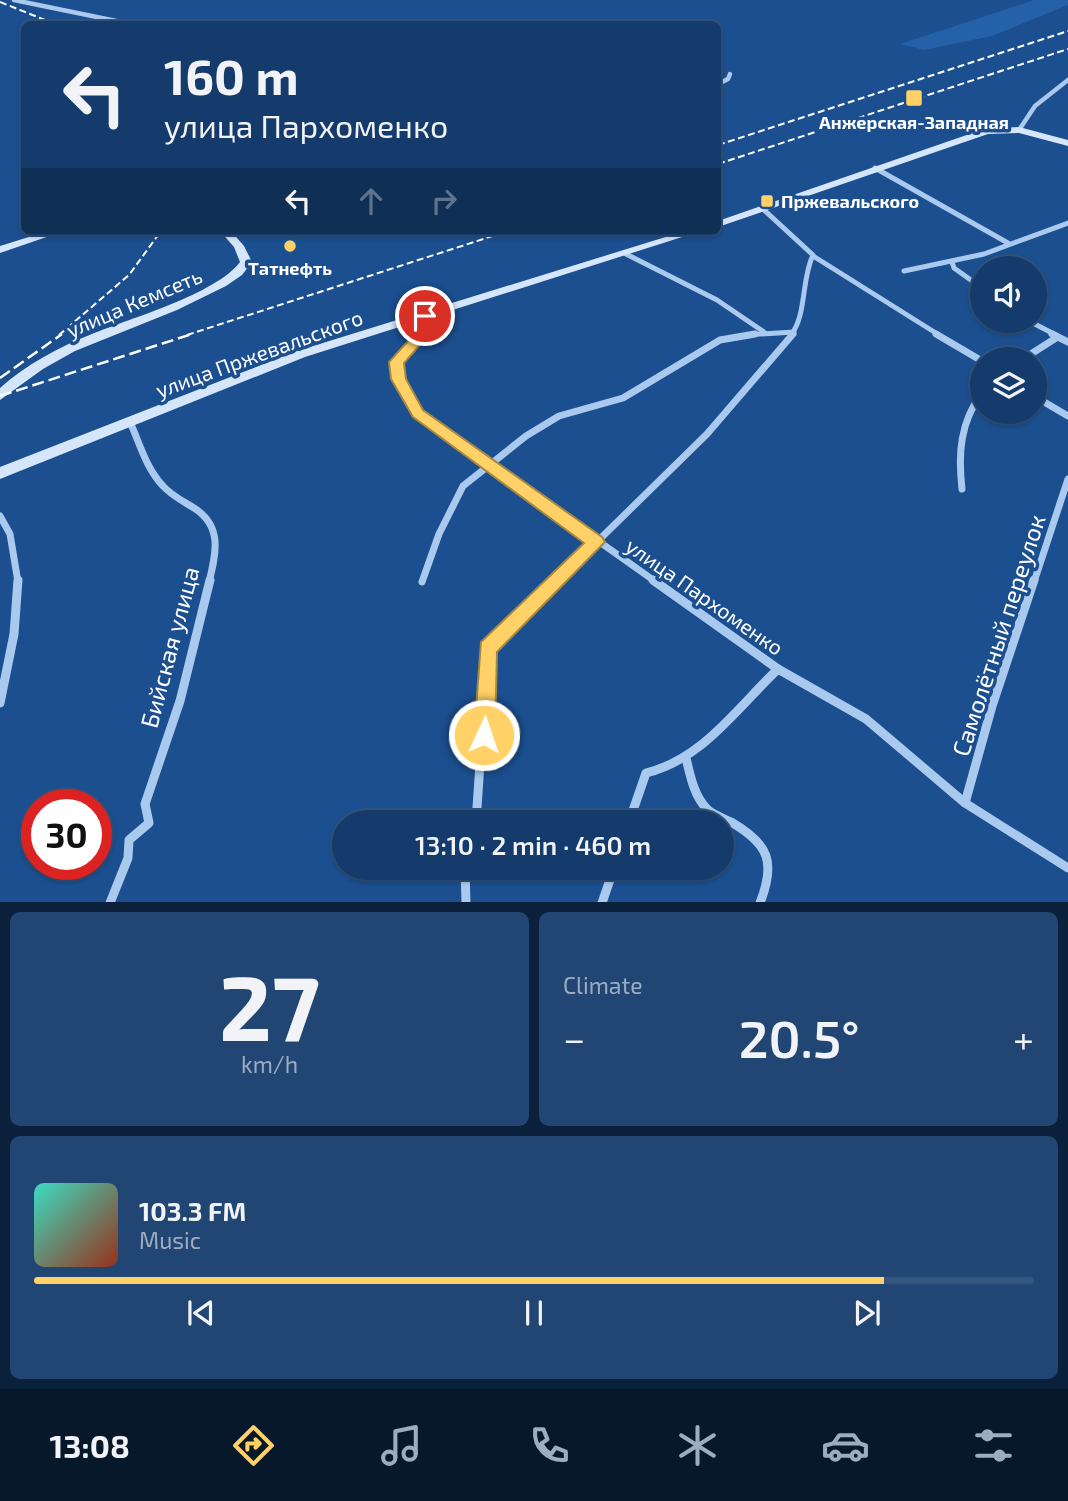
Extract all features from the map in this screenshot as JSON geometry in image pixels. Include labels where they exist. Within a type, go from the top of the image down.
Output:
[{"type":"street","points":[[14,0],[116,21]]},
{"type":"street","points":[[721,82],[728,79],[730,74]]},
{"type":"street","points":[[1019,130],[1035,106],[1068,80]]},
{"type":"street","points":[[721,222],[987,131],[1019,130],[1068,143]]},
{"type":"street","points":[[875,168],[1008,243]]},
{"type":"street","points":[[762,208],[813,255],[871,289],[940,338],[970,354]]},
{"type":"street","points":[[904,271],[952,262],[1068,223]]},
{"type":"street","points":[[0,250],[47,235]]},
{"type":"street","name":"улица Кемсеть","points":[[0,395],[36,368],[75,346],[212,290],[236,277],[246,262],[239,246],[229,235]]},
{"type":"street","name":"улица Пржевальского","points":[[0,473],[301,354],[684,235]]},
{"type":"street","points":[[626,254],[717,300],[764,332]]},
{"type":"street","points":[[477,810],[485,726],[488,648],[707,434],[794,332],[802,312],[808,264],[813,255]]},
{"type":"street","points":[[952,262],[954,268],[970,279]]},
{"type":"street","name":"улица Пархоменко","points":[[425,316],[426,330],[396,362],[398,379],[418,414],[778,669],[884,732],[916,764],[965,803],[1068,868]]},
{"type":"street","points":[[422,582],[439,534],[463,486],[526,436],[559,416],[623,398],[720,340],[764,332],[794,332]]},
{"type":"street","points":[[1047,332],[1068,342]]},
{"type":"street","points":[[1042,347],[1056,338]]},
{"type":"street","points":[[1047,404],[1068,416]]},
{"type":"street","points":[[962,489],[959,464],[963,425],[970,413]]},
{"type":"street","name":"Бийская улица","points":[[110,902],[128,858],[129,840],[149,823],[145,804],[180,701],[218,547],[213,525],[198,508],[177,499],[160,485],[130,422]]},
{"type":"street","name":"Самолётный переулок","points":[[965,803],[992,706],[1068,479]]},
{"type":"street","points":[[0,516],[16,557],[18,612],[0,703]]},
{"type":"street","points":[[633,810],[646,773],[686,758],[710,740],[748,696],[778,669]]},
{"type":"street","points":[[686,758],[694,789],[707,809],[751,833],[769,855],[770,881],[760,902]]},
{"type":"street","points":[[465,880],[466,902]]},
{"type":"street","points":[[602,902],[610,880]]},
{"type":"shaded area","points":[[1034,0],[1068,0],[1068,5],[992,36],[924,50],[900,44]]},
{"type":"railway","points":[[0,2],[48,21]]},
{"type":"railway","points":[[721,144],[1068,31]]},
{"type":"railway","points":[[721,163],[1068,49]]},
{"type":"railway","points":[[59,335],[129,275],[158,235]]},
{"type":"railway","points":[[187,335],[496,235]]},
{"type":"railway","points":[[0,378],[62,334]]},
{"type":"railway","points":[[0,396],[192,334]]},
{"type":"place","name":"Анжерская-Западная","points":[[914,98]]},
{"type":"place","name":"Пржевальского","points":[[767,201]]},
{"type":"place","name":"Татнефть","points":[[290,246]]},
{"type":"route","points":[[425,316],[426,330],[396,362],[398,379],[418,414],[596,542],[488,648],[484,735]]}]
